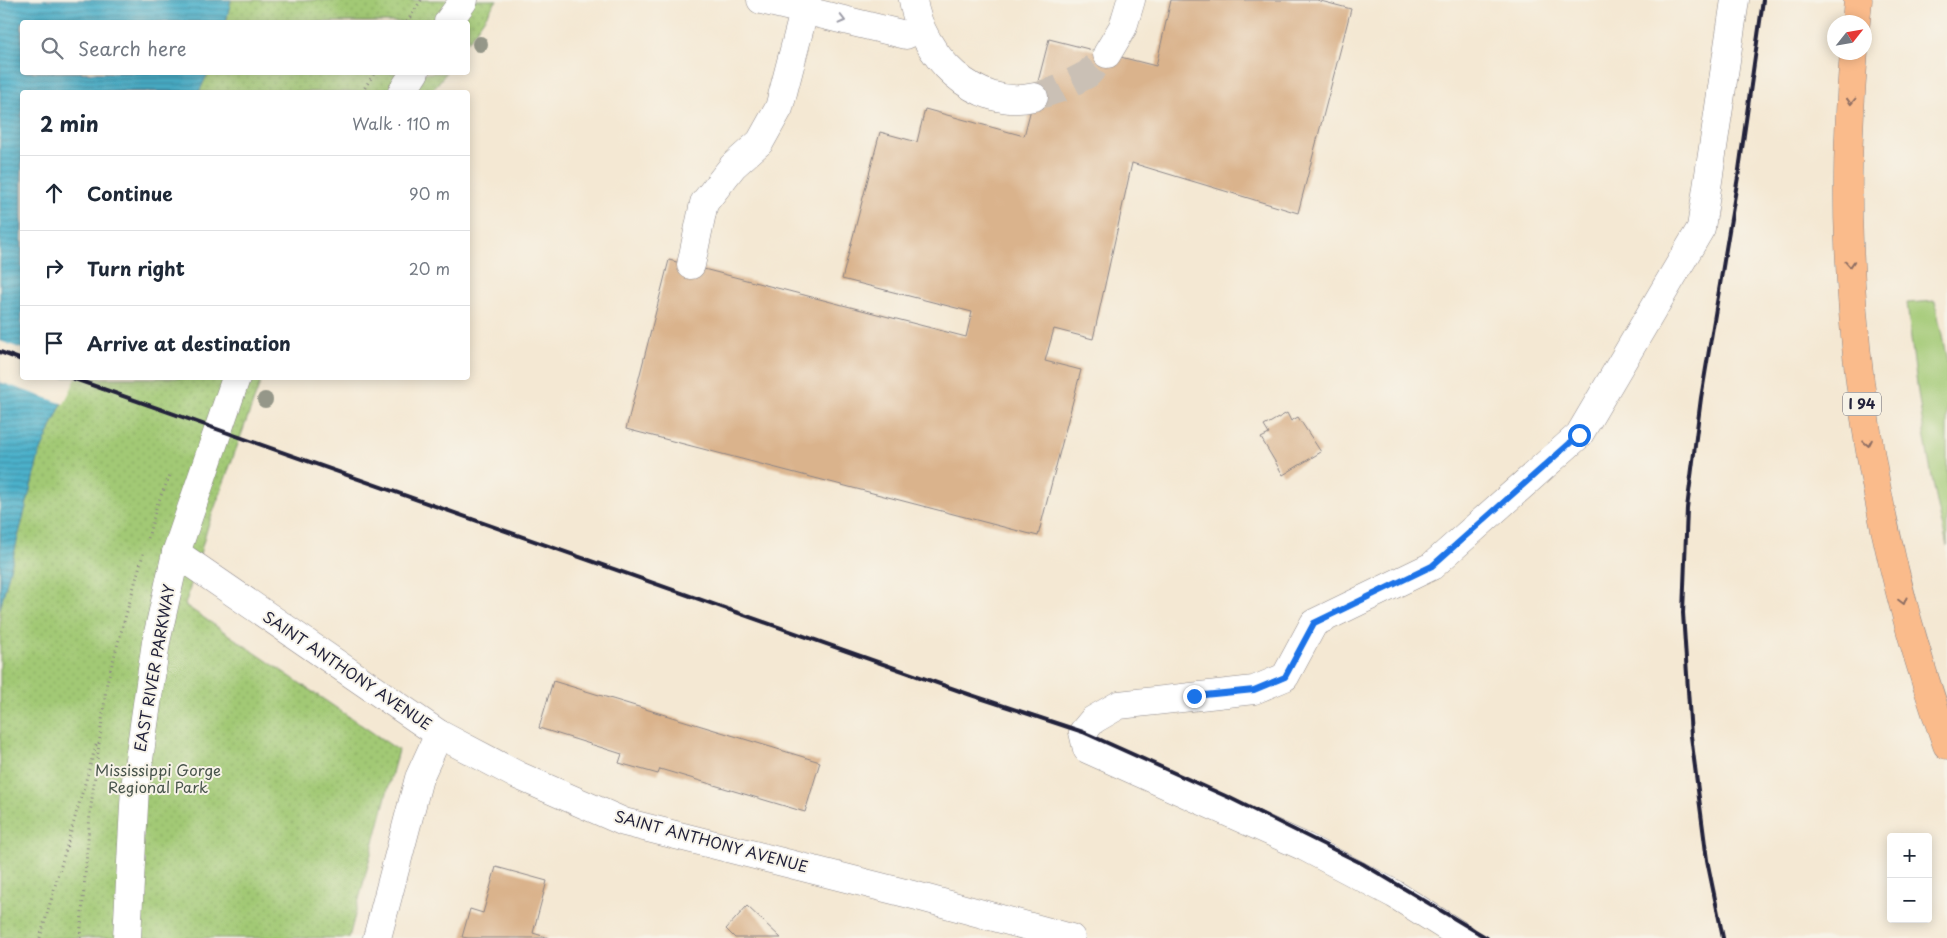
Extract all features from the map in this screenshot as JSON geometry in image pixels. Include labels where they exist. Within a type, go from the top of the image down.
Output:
[{"type":"highway","points":[[1857,15],[1858,0]]},
{"type":"highway","name":"I 94","points":[[1854,60],[1849,141],[1849,242],[1856,340],[1865,423],[1891,558],[1925,683],[1947,745]]},
{"type":"street","points":[[449,20],[464,0]]},
{"type":"street","points":[[761,0],[805,5],[906,35],[919,28]]},
{"type":"street","points":[[913,0],[919,28],[934,53],[954,73],[978,91],[1007,98],[1034,97]]},
{"type":"street","points":[[1108,54],[1123,27],[1131,0]]},
{"type":"street","points":[[1464,938],[1394,894],[1305,847],[1087,749],[1083,732],[1093,720],[1119,705],[1254,690],[1285,677],[1314,623],[1432,566],[1579,435],[1701,228],[1736,0]]},
{"type":"street","points":[[690,265],[704,203],[734,166],[760,142],[779,108],[805,5]]},
{"type":"street","points":[[403,90],[413,75]]},
{"type":"street","name":"EAST RIVER PARKWAY","points":[[127,938],[136,787],[156,642],[176,554],[235,380]]},
{"type":"street","name":"SAINT ANTHONY AVENUE","points":[[176,554],[439,734],[517,775],[624,822],[917,896],[1071,938]]},
{"type":"street","points":[[377,938],[419,778],[439,734]]},
{"type":"path","points":[[408,20],[422,0]]},
{"type":"path","points":[[363,90],[373,75]]},
{"type":"path","points":[[80,938],[90,814],[107,682],[157,505]]},
{"type":"path","points":[[40,938],[100,732]]},
{"type":"green space","points":[[209,0],[497,0],[470,39],[470,20],[204,20]]},
{"type":"green space","points":[[183,75],[444,75],[433,90],[176,90]]},
{"type":"green space","points":[[1935,301],[1947,361],[1947,546],[1923,425],[1907,303]]},
{"type":"green space","name":"Mississippi Gorge Regional Park","points":[[52,380],[261,380],[208,526],[185,605],[398,750],[349,938],[0,938],[0,531]]},
{"type":"water","points":[[0,0],[231,0],[226,20],[20,20],[20,75],[207,75],[200,90],[20,90],[20,380],[72,380],[39,455],[0,609]]},
{"type":"pier","points":[[0,341],[20,348],[20,380],[75,380],[64,404],[0,382]]},
{"type":"building","points":[[1171,0],[1317,0],[1351,9],[1298,213],[1132,163],[1093,339],[1054,329],[1045,361],[1081,370],[1038,536],[626,429],[669,260],[966,337],[972,312],[842,279],[880,132],[917,142],[925,109],[1024,136],[1049,39],[1156,66]]},
{"type":"building","points":[[1287,413],[1291,421],[1298,417],[1321,452],[1283,475],[1261,438],[1269,434],[1264,426]]},
{"type":"building","points":[[553,681],[820,762],[805,812],[660,769],[658,774],[619,763],[622,754],[539,728]]},
{"type":"building","points":[[496,867],[547,881],[533,933],[549,938],[462,937],[470,909],[483,913]]},
{"type":"building","points":[[747,906],[781,938],[735,938],[726,929]]},
{"type":"tunnel","points":[[1034,97],[1059,89],[1088,74],[1107,54]]},
{"type":"railway","points":[[1723,938],[1707,860],[1691,736],[1683,613],[1687,508],[1701,398],[1738,177],[1763,0]]},
{"type":"railway","points":[[0,352],[20,359]]},
{"type":"railway","points":[[78,380],[971,695],[1083,732],[1230,798],[1363,864],[1487,938]]},
{"type":"route","points":[[1194,696],[1254,690],[1285,677],[1314,623],[1432,566],[1579,435]]}]
